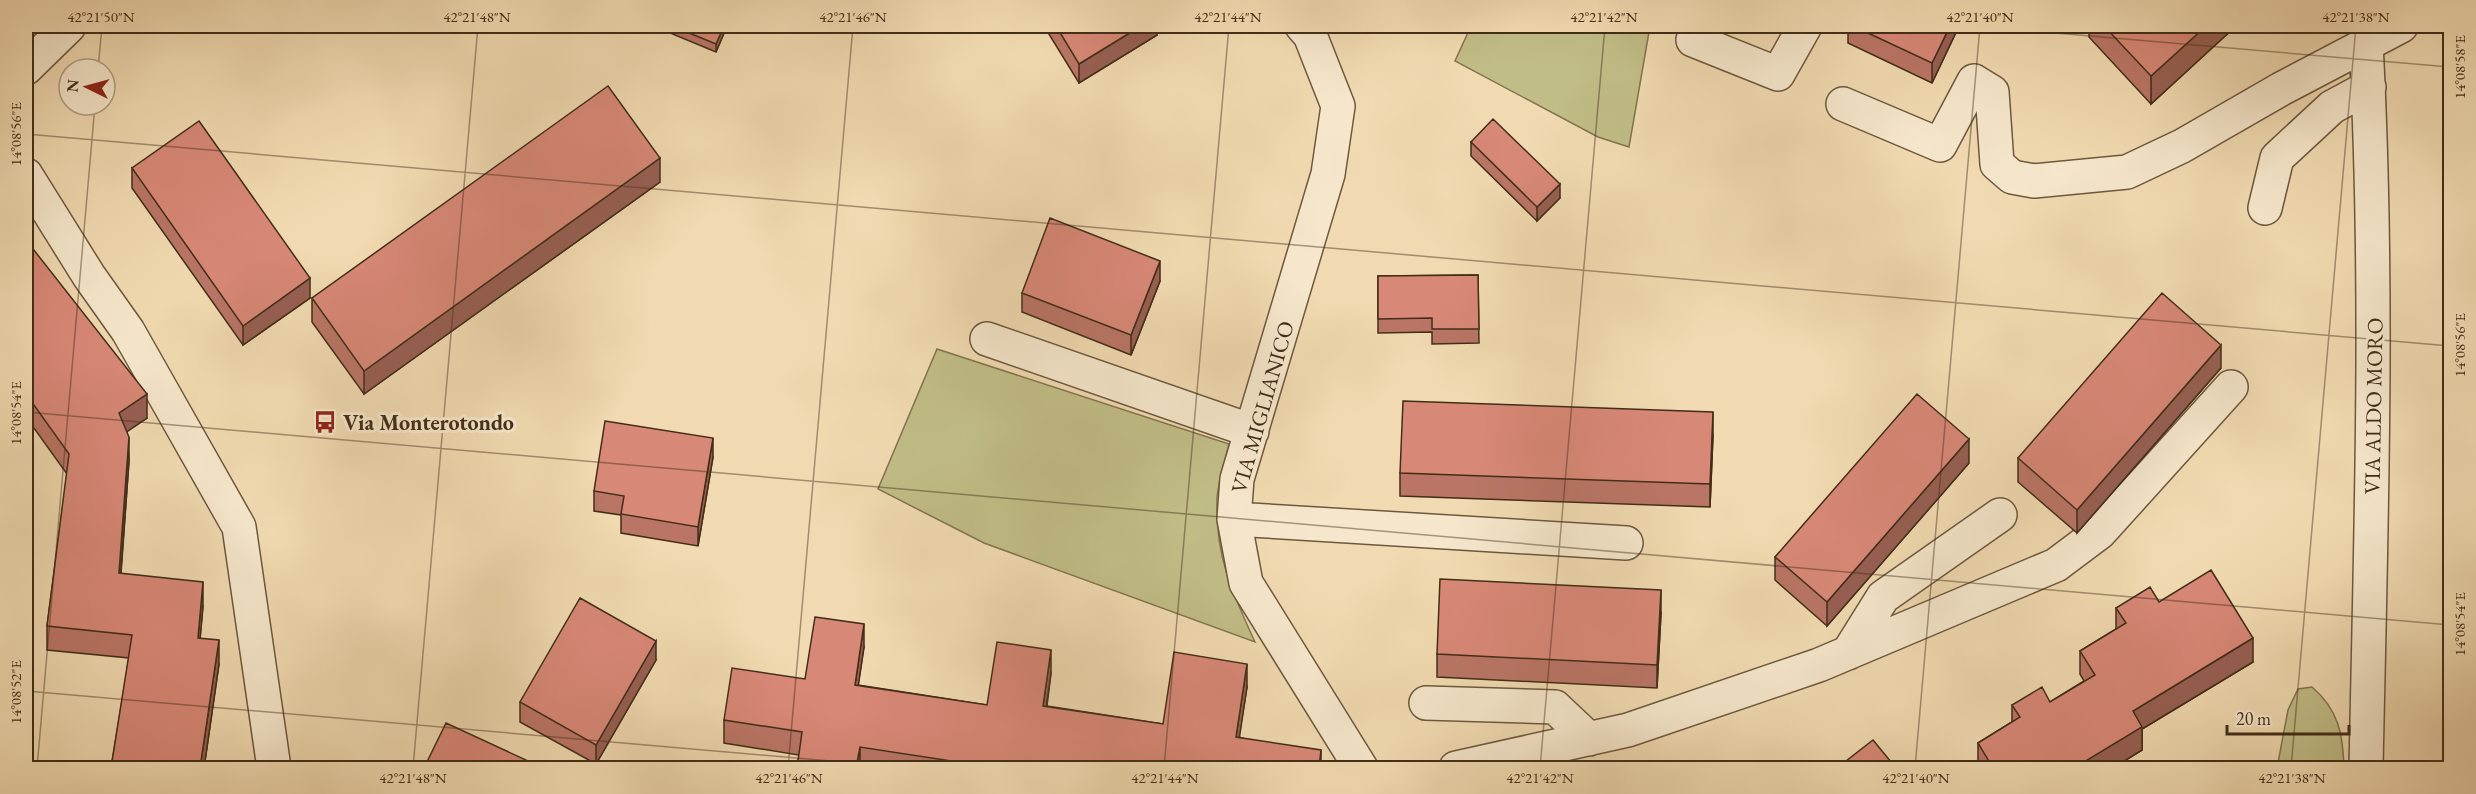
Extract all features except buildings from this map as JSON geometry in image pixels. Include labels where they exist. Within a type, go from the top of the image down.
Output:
[{"type":"street","points":[[26,41],[63,26]]},
{"type":"street","points":[[26,68],[69,26]]},
{"type":"street","name":"VIA MIGLIANICO","points":[[1302,26],[1310,35],[1338,106],[1328,174],[1237,479],[1234,519],[1246,583],[1361,768]]},
{"type":"street","points":[[1697,26],[1693,40],[1778,74],[1805,26]]},
{"type":"street","points":[[1843,104],[1940,145],[1974,81],[1992,92],[1997,164],[2012,177],[2034,180],[2127,172],[2182,146],[2281,89],[2401,26]]},
{"type":"street","name":"VIA ALDO MORO","points":[[2366,44],[2375,350],[2366,768]]},
{"type":"street","points":[[2265,208],[2277,158],[2332,107],[2369,87]]},
{"type":"street","points":[[26,175],[129,331],[239,527],[274,768]]},
{"type":"street","points":[[26,218],[69,243]]},
{"type":"street","points":[[987,339],[1252,431]]},
{"type":"street","points":[[1456,768],[1628,730],[1848,653],[2056,565],[2100,532],[2231,387]]},
{"type":"street","points":[[1848,653],[1882,597],[2000,515]]},
{"type":"street","points":[[1234,519],[1626,543]]},
{"type":"street","points":[[1426,703],[1555,707],[1589,739]]},
{"type":"shaded area","points":[[1471,26],[1635,26],[1649,32],[1629,147],[1598,137],[1455,61]]},
{"type":"shaded area","points":[[937,349],[1229,444],[1217,499],[1219,538],[1232,590],[1255,642],[984,543],[878,489]]},
{"type":"shaded area","points":[[2312,687],[2328,705],[2338,724],[2344,768],[2277,768],[2288,710],[2298,689]]},
{"type":"place","name":"Via Monterotondo","points":[[325,422]]}]
